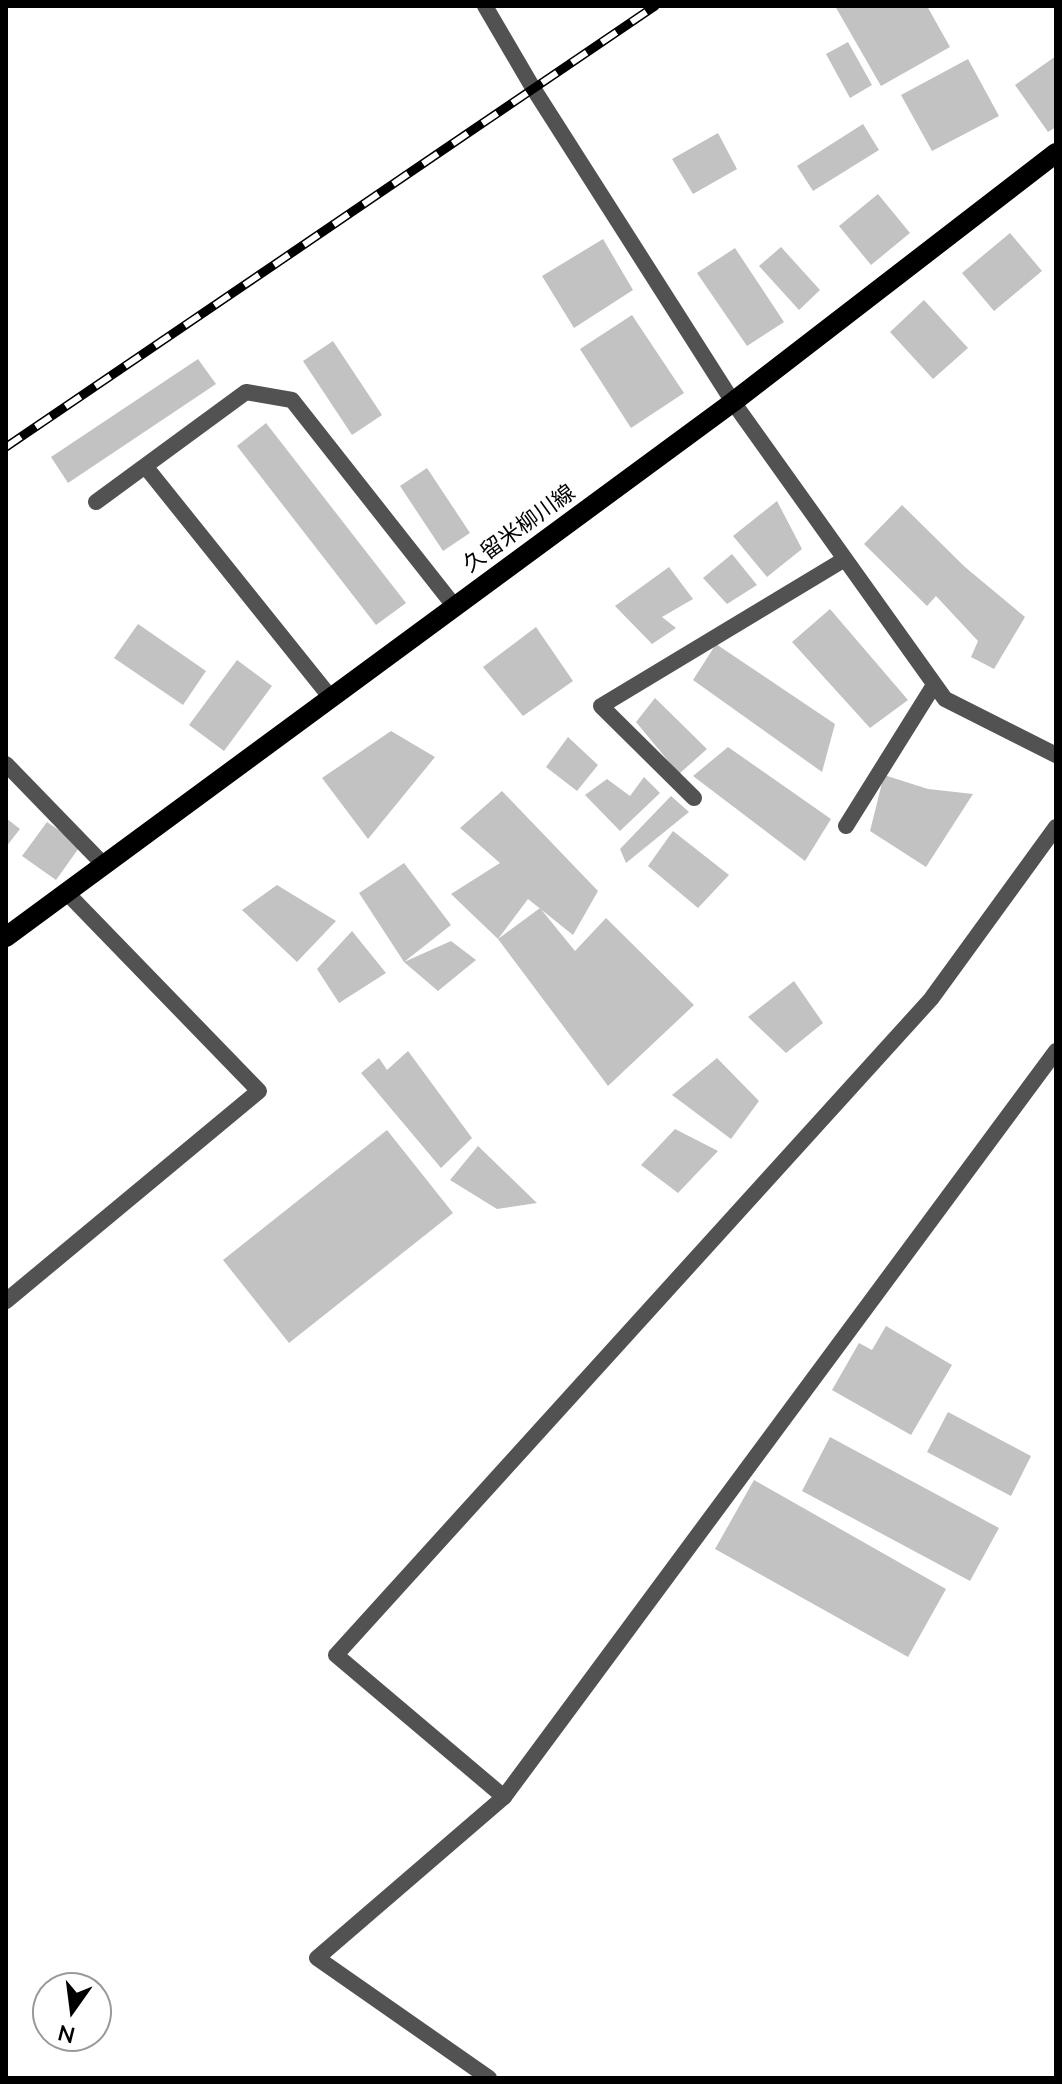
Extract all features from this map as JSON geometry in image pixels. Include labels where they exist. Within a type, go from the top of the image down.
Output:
[{"type":"main road","name":"久留米柳川線","points":[[6,937],[733,402],[1056,153]]},
{"type":"street","points":[[485,6],[541,101],[733,402],[934,685],[945,699],[1056,755]]},
{"type":"street","points":[[96,502],[246,392],[292,400],[455,607]]},
{"type":"street","points":[[145,466],[331,698]]},
{"type":"street","points":[[694,798],[601,706],[845,559]]},
{"type":"street","points":[[846,826],[934,685]]},
{"type":"street","points":[[6,764],[104,865]]},
{"type":"street","points":[[504,1797],[336,1655],[931,999],[1056,827]]},
{"type":"street","points":[[6,1301],[259,1091],[66,892]]},
{"type":"street","points":[[489,2078],[317,1958],[504,1797],[1056,1051]]},
{"type":"building","points":[[835,6],[927,6],[950,47],[881,86]]},
{"type":"building","points":[[848,42],[872,85],[850,98],[826,54]]},
{"type":"building","points":[[1056,56],[1056,127],[1048,132],[1015,85]]},
{"type":"building","points":[[968,59],[999,116],[932,151],[901,95]]},
{"type":"building","points":[[863,124],[879,150],[813,191],[797,166]]},
{"type":"building","points":[[718,133],[737,169],[693,194],[672,159]]},
{"type":"building","points":[[878,194],[910,233],[871,265],[839,226]]},
{"type":"building","points":[[1010,233],[1042,271],[994,311],[962,273]]},
{"type":"building","points":[[603,239],[633,290],[574,328],[542,276]]},
{"type":"building","points":[[781,247],[820,290],[799,310],[759,266]]},
{"type":"building","points":[[735,248],[784,322],[747,346],[697,273]]},
{"type":"building","points":[[924,300],[968,348],[933,379],[890,332]]},
{"type":"building","points":[[632,315],[684,393],[631,428],[580,349]]},
{"type":"building","points":[[333,341],[382,415],[352,435],[303,361]]},
{"type":"building","points":[[198,359],[216,384],[68,483],[51,457]]},
{"type":"building","points":[[266,423],[406,603],[376,625],[237,446]]},
{"type":"building","points":[[427,468],[470,533],[443,551],[400,486]]},
{"type":"building","points":[[777,501],[802,549],[767,577],[733,536]]},
{"type":"building","points":[[902,505],[965,567],[1025,617],[994,669],[971,657],[978,641],[936,596],[927,606],[864,544]]},
{"type":"building","points":[[732,554],[757,585],[727,604],[703,578]]},
{"type":"building","points":[[669,567],[693,599],[662,617],[676,628],[652,644],[615,606]]},
{"type":"building","points":[[830,609],[908,700],[870,728],[792,642]]},
{"type":"building","points":[[138,624],[206,671],[183,705],[114,658]]},
{"type":"building","points":[[536,627],[573,681],[523,716],[483,667]]},
{"type":"building","points":[[716,644],[835,724],[822,772],[693,680]]},
{"type":"building","points":[[237,660],[272,686],[224,751],[189,725]]},
{"type":"building","points":[[655,698],[707,749],[679,774],[636,722]]},
{"type":"building","points":[[391,731],[435,757],[368,839],[322,778]]},
{"type":"building","points":[[568,737],[598,765],[577,791],[546,767]]},
{"type":"building","points":[[728,747],[831,819],[805,861],[693,776]]},
{"type":"building","points":[[884,775],[928,789],[973,794],[926,867],[870,831]]},
{"type":"building","points":[[644,777],[660,793],[620,831],[585,795],[607,779],[630,796]]},
{"type":"building","points":[[502,791],[598,891],[573,935],[528,899],[498,939],[451,894],[500,863],[460,828]]},
{"type":"building","points":[[671,796],[689,812],[626,863],[620,849]]},
{"type":"building","points":[[6,818],[20,829],[6,847]]},
{"type":"building","points":[[47,822],[81,845],[56,880],[22,856]]},
{"type":"building","points":[[673,831],[729,875],[698,908],[648,866]]},
{"type":"building","points":[[404,863],[451,925],[404,962],[359,893]]},
{"type":"building","points":[[277,885],[336,921],[297,962],[242,910]]},
{"type":"building","points":[[540,908],[575,951],[606,918],[694,1005],[608,1086],[498,939]]},
{"type":"building","points":[[352,931],[386,973],[339,1003],[317,969]]},
{"type":"building","points":[[451,941],[476,960],[438,991],[404,962]]},
{"type":"building","points":[[794,981],[823,1023],[786,1053],[748,1017]]},
{"type":"building","points":[[408,1051],[472,1138],[441,1168],[361,1073],[379,1058],[387,1070]]},
{"type":"building","points":[[717,1058],[759,1101],[731,1139],[672,1095]]},
{"type":"building","points":[[675,1129],[718,1151],[678,1193],[641,1165]]},
{"type":"building","points":[[387,1130],[453,1213],[289,1343],[223,1260]]},
{"type":"building","points":[[478,1146],[537,1203],[497,1209],[450,1180]]},
{"type":"building","points":[[886,1326],[952,1365],[911,1435],[832,1390],[859,1343],[872,1350]]},
{"type":"building","points":[[948,1412],[1031,1456],[1011,1496],[927,1452]]},
{"type":"building","points":[[830,1437],[999,1528],[970,1581],[802,1491]]},
{"type":"building","points":[[754,1480],[946,1589],[908,1657],[715,1549]]},
{"type":"railway","points":[[6,447],[655,6]]}]
